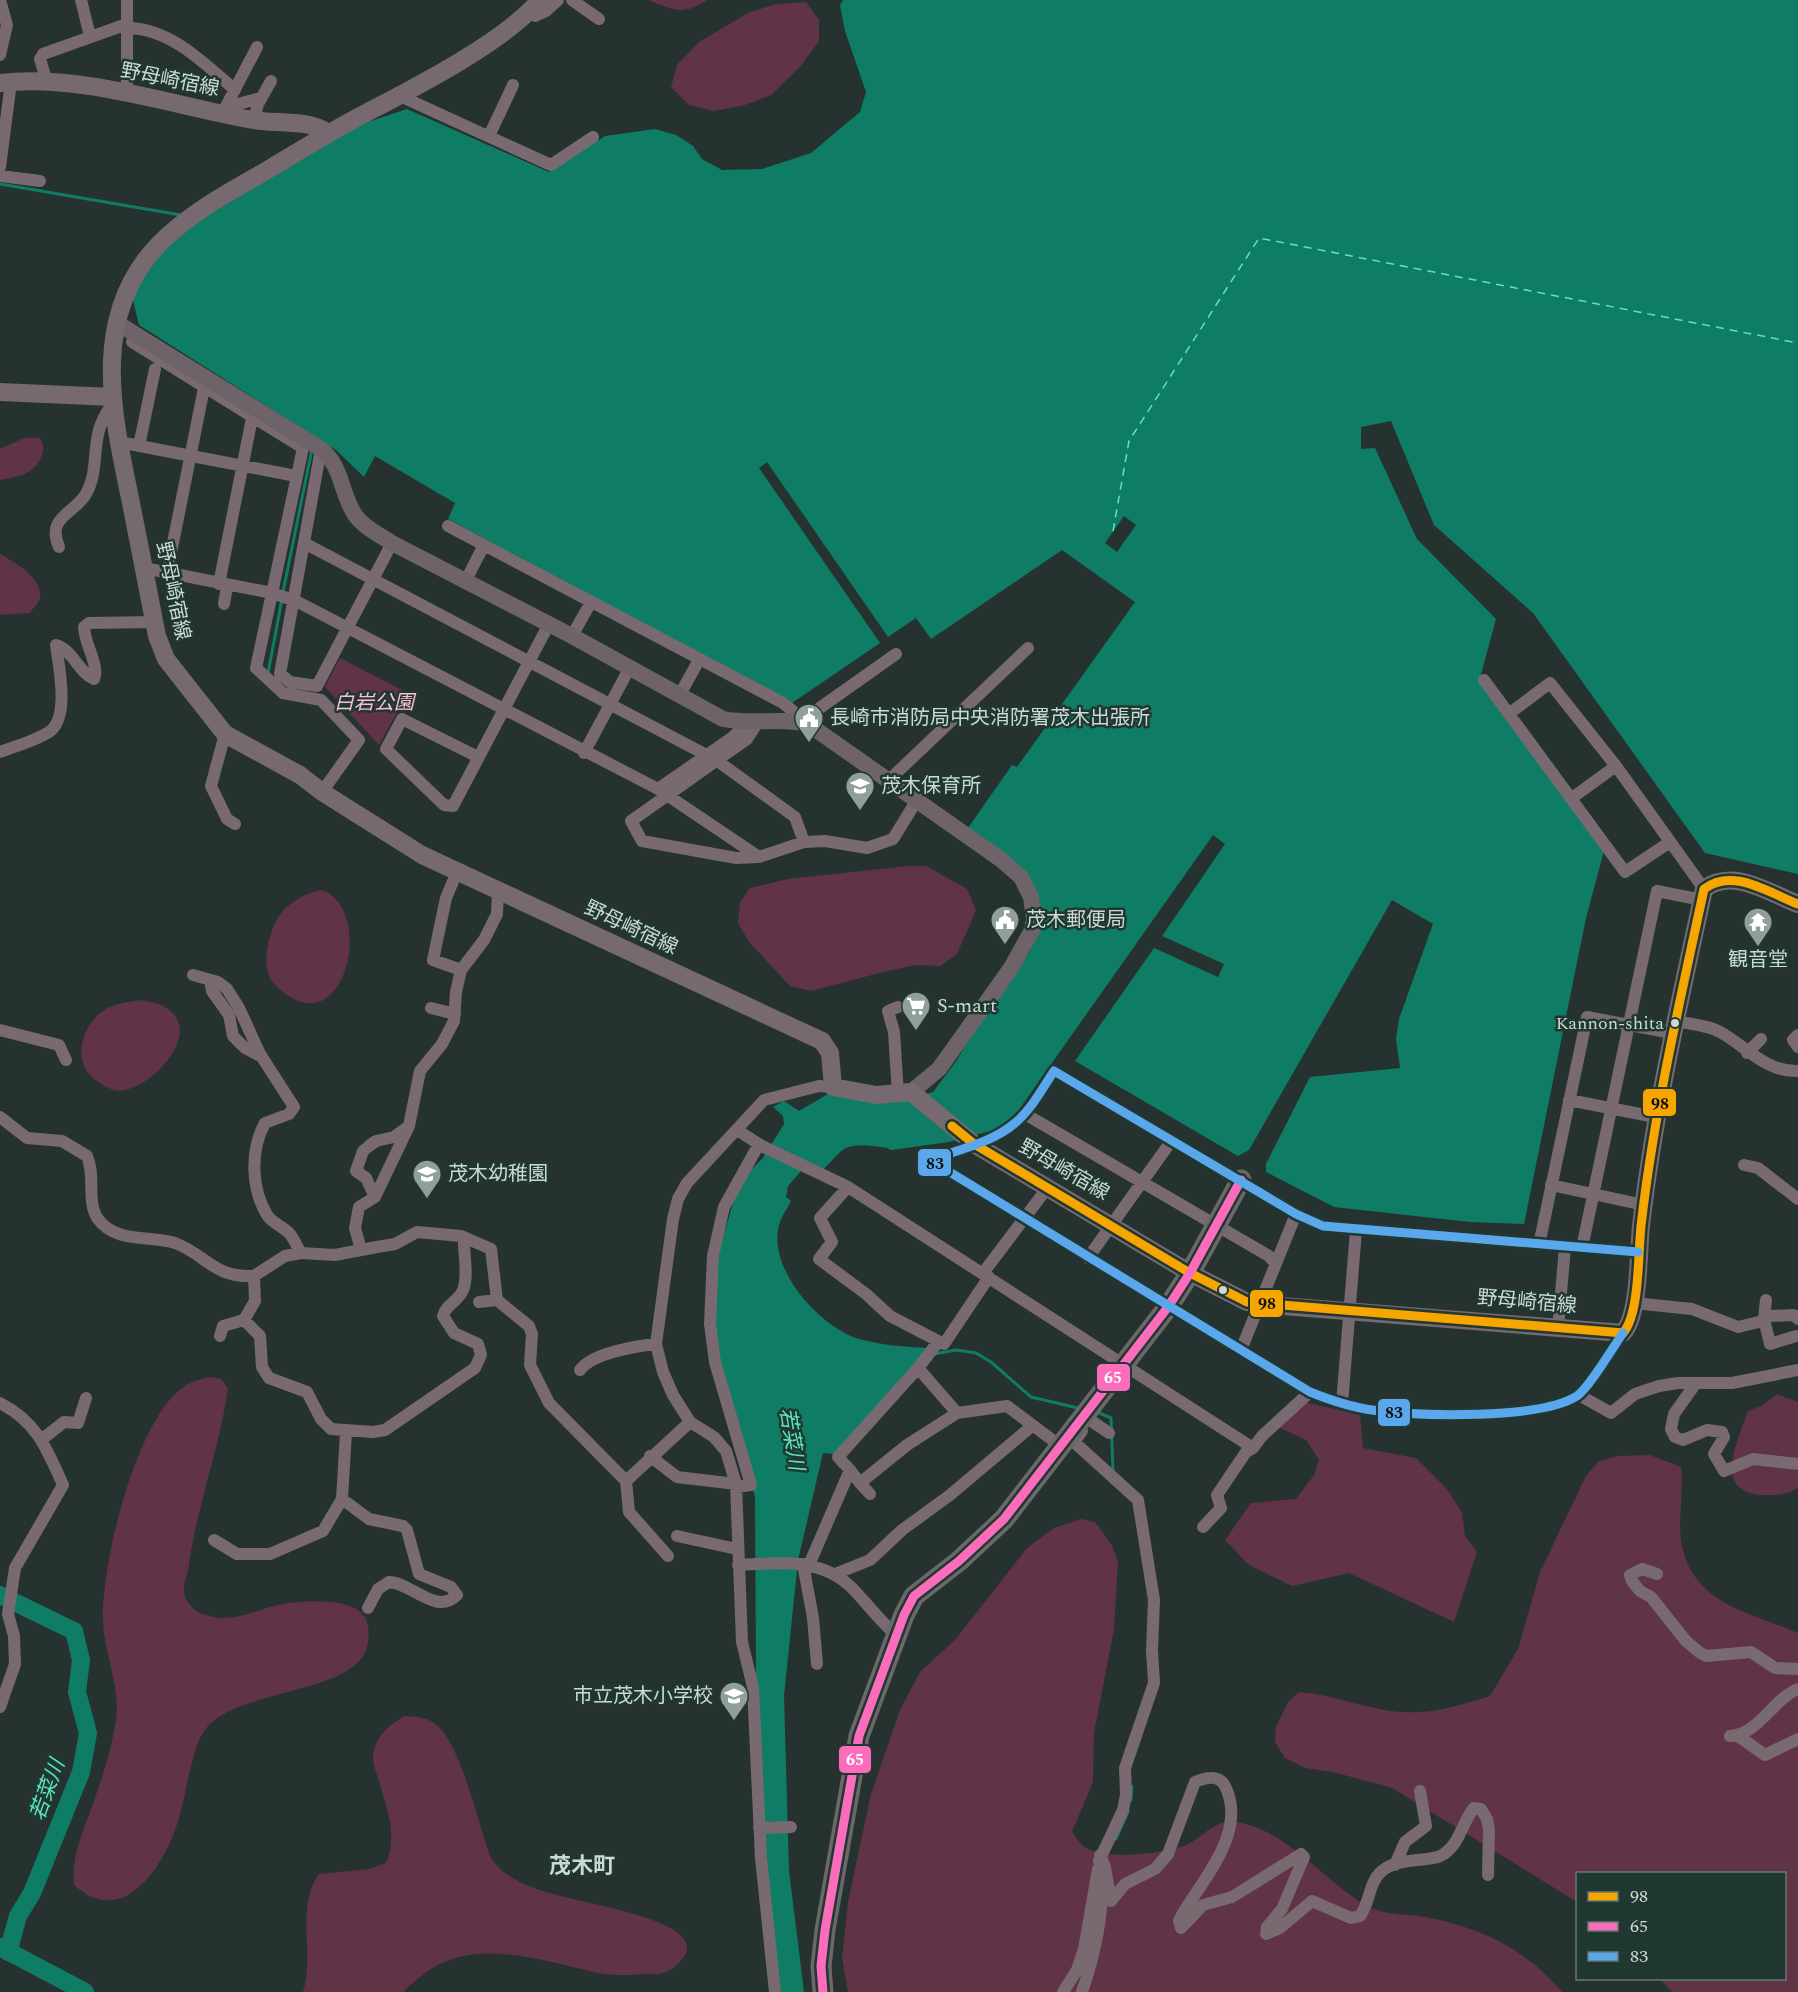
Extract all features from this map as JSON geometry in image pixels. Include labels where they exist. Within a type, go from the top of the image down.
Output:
[{"type":"highway","points":[[823,1992],[821,1966],[825,1930],[859,1736],[895,1634],[914,1596],[959,1561],[1004,1519],[1168,1307],[1191,1273],[1241,1180]]},
{"type":"main road","name":"野母崎宿線","points":[[535,6],[500,35],[400,96],[328,133],[200,210],[181,225],[145,261],[124,300],[117,322],[111,353],[112,401],[155,622],[166,658],[225,734],[291,769],[322,792],[422,855],[822,1041],[830,1053],[833,1087]]},
{"type":"main road","name":"野母崎宿線","points":[[5,83],[47,82],[128,94],[254,120],[311,125],[328,133]]},
{"type":"main road","points":[[0,392],[112,401]]},
{"type":"main road","points":[[1623,1333],[1629,1326],[1634,1303],[1655,1118],[1703,895],[1711,884],[1728,879],[1798,904]]},
{"type":"main road","points":[[833,1087],[876,1095],[904,1093]]},
{"type":"main road","name":"野母崎宿線","points":[[904,1093],[969,1140],[1191,1273],[1247,1302],[1623,1333]]},
{"type":"street","points":[[0,0],[7,25],[0,55]]},
{"type":"street","points":[[81,0],[90,36]]},
{"type":"street","points":[[127,0],[128,94]]},
{"type":"street","points":[[535,6],[535,16],[546,11],[558,0]]},
{"type":"street","points":[[572,0],[599,19]]},
{"type":"street","points":[[47,82],[40,59],[43,54],[90,36],[127,26],[146,28],[165,36],[198,58],[235,90]]},
{"type":"street","points":[[226,115],[235,90],[257,47]]},
{"type":"street","points":[[254,120],[261,98],[271,81]]},
{"type":"street","points":[[0,167],[5,83]]},
{"type":"street","points":[[489,136],[513,85]]},
{"type":"street","points":[[400,96],[551,165],[593,137]]},
{"type":"street","points":[[226,115],[234,105],[261,98]]},
{"type":"street","points":[[0,176],[40,181]]},
{"type":"street","points":[[117,322],[290,427],[334,459],[354,514],[369,528],[392,543],[572,636],[628,669],[723,719],[751,723],[790,720],[800,722],[824,734],[979,843],[1021,877],[1031,897],[1034,920],[1028,940],[1011,968],[939,1069],[904,1093],[894,1032],[888,1011],[898,1007]]},
{"type":"street","points":[[132,342],[303,448],[275,594],[256,668],[283,693],[321,700],[363,738],[322,792]]},
{"type":"street","points":[[139,446],[155,369]]},
{"type":"street","points":[[167,573],[204,388]]},
{"type":"street","points":[[59,547],[55,538],[56,527],[88,489],[98,426],[112,401]]},
{"type":"street","points":[[224,604],[223,585],[252,418]]},
{"type":"street","points":[[119,442],[296,476]]},
{"type":"street","points":[[321,449],[304,536],[306,544],[280,674],[290,682],[317,686],[392,543]]},
{"type":"street","points":[[448,526],[783,703],[793,711],[800,722]]},
{"type":"street","points":[[306,544],[711,758],[795,817],[804,842]]},
{"type":"street","points":[[466,580],[484,545]]},
{"type":"street","points":[[144,568],[275,594],[294,600],[348,626],[584,753],[663,792],[759,857]]},
{"type":"street","points":[[572,636],[591,603]]},
{"type":"street","points":[[0,752],[50,731],[57,722],[61,699],[56,645],[68,651],[76,664],[94,679],[96,666],[86,644],[84,627],[89,623],[155,622]]},
{"type":"street","points":[[478,758],[402,718],[386,749],[444,805],[453,806],[549,624]]},
{"type":"street","points":[[890,779],[1028,648]]},
{"type":"street","points":[[800,722],[896,654]]},
{"type":"street","points":[[679,696],[699,660]]},
{"type":"street","points":[[584,753],[628,669]]},
{"type":"street","points":[[1484,680],[1625,872],[1670,842]]},
{"type":"street","points":[[1510,713],[1550,683],[1616,766],[1670,842],[1703,895]]},
{"type":"street","points":[[751,723],[747,739],[711,758],[663,792],[631,820],[642,841],[736,858],[759,857],[804,842],[825,841],[859,848],[883,844],[893,839],[917,800]]},
{"type":"street","points":[[225,734],[211,786],[227,819],[235,824]]},
{"type":"street","points":[[1572,798],[1616,766]]},
{"type":"street","points":[[457,872],[446,898],[433,960],[461,970]]},
{"type":"street","points":[[361,1250],[355,1228],[359,1207],[375,1197],[409,1126],[420,1071],[442,1044],[455,1014],[456,992],[461,970],[484,940],[497,914],[498,891]]},
{"type":"street","points":[[1582,1248],[1657,891],[1703,895]]},
{"type":"street","points":[[194,975],[227,989],[239,1008],[262,1058],[294,1107],[289,1114],[265,1123],[258,1136],[255,1166],[257,1192],[267,1215],[290,1234],[301,1253]]},
{"type":"street","points":[[210,980],[212,991],[229,1015],[232,1036],[237,1043],[262,1058]]},
{"type":"street","points":[[431,1008],[455,1014]]},
{"type":"street","points":[[1539,1245],[1587,1017],[1628,1025],[1720,1032],[1747,1053],[1784,1070],[1798,1071]]},
{"type":"street","points":[[0,1030],[59,1045],[66,1060]]},
{"type":"street","points":[[1798,1035],[1793,1040],[1798,1047]]},
{"type":"street","points":[[1747,1053],[1761,1039]]},
{"type":"street","points":[[1623,1333],[1579,1395],[1566,1401],[1502,1413],[1416,1413],[1373,1410],[1342,1404],[1310,1392],[930,1160],[969,1140],[1014,1124],[1024,1114],[1054,1071],[1296,1214],[1323,1226],[1638,1252]]},
{"type":"street","points":[[775,1992],[766,1922],[753,1687],[742,1642],[736,1486],[726,1451],[714,1437],[690,1422],[663,1372],[656,1344],[662,1288],[678,1199],[695,1173],[764,1100],[819,1086],[833,1087]]},
{"type":"street","points":[[1569,1100],[1655,1118]]},
{"type":"street","points":[[1024,1114],[1217,1224],[1269,1256],[1275,1263]]},
{"type":"street","points":[[0,1117],[27,1138],[62,1142],[82,1151],[91,1166],[92,1207],[98,1218],[112,1231],[172,1242],[218,1271],[254,1276],[285,1256],[301,1253],[335,1255],[394,1244],[417,1232],[464,1237],[486,1246],[493,1254],[497,1300]]},
{"type":"street","points":[[375,1197],[366,1178],[356,1171],[363,1151],[376,1141],[394,1137],[403,1128],[409,1126]]},
{"type":"street","points":[[737,1130],[760,1145],[848,1187],[1252,1449]]},
{"type":"street","points":[[1088,1258],[1172,1140]]},
{"type":"street","points":[[650,1456],[677,1477],[736,1486],[751,1485],[715,1362],[710,1324],[713,1256],[724,1207],[760,1145]]},
{"type":"street","points":[[1744,1165],[1758,1168],[1798,1199]]},
{"type":"street","points":[[1551,1185],[1644,1205]]},
{"type":"street","points":[[848,1187],[820,1218],[832,1242],[819,1259],[866,1294],[890,1316],[935,1345],[944,1344],[986,1275],[1048,1187]]},
{"type":"street","points":[[1240,1350],[1296,1214]]},
{"type":"street","points":[[1342,1404],[1356,1230]]},
{"type":"street","points":[[244,1320],[260,1336],[262,1367],[269,1378],[307,1392],[329,1427],[346,1432],[385,1430],[475,1368],[481,1355],[478,1344],[454,1333],[443,1316],[445,1310],[459,1299],[465,1284],[464,1237]]},
{"type":"street","points":[[1558,1328],[1564,1247]]},
{"type":"street","points":[[220,1336],[223,1326],[244,1320],[255,1301],[254,1276]]},
{"type":"street","points":[[479,1302],[497,1300],[529,1326],[532,1334],[530,1365],[549,1403],[626,1481],[628,1512],[668,1556]]},
{"type":"street","points":[[1766,1300],[1764,1319],[1770,1344],[1796,1336]]},
{"type":"street","points":[[1634,1303],[1692,1309],[1733,1326],[1794,1315],[1798,1319]]},
{"type":"street","points":[[580,1370],[583,1365],[633,1346],[656,1344]]},
{"type":"street","points":[[870,1494],[838,1457],[921,1365],[935,1345]]},
{"type":"street","points":[[921,1365],[957,1413]]},
{"type":"street","points":[[1579,1395],[1611,1413],[1641,1391],[1678,1383],[1732,1383],[1798,1370]]},
{"type":"street","points":[[1696,1383],[1674,1414],[1671,1430],[1675,1437],[1683,1440],[1707,1430],[1722,1432],[1724,1437],[1714,1454],[1724,1471],[1753,1459],[1798,1464]]},
{"type":"street","points":[[1203,1527],[1221,1508],[1217,1495],[1246,1452],[1252,1449],[1262,1436],[1310,1392]]},
{"type":"street","points":[[41,1440],[64,1422],[78,1424],[86,1398]]},
{"type":"street","points":[[0,1403],[16,1411],[32,1425],[63,1485],[15,1568],[5,1611],[14,1636],[15,1664],[0,1707]]},
{"type":"street","points":[[860,1483],[907,1445],[957,1413],[1007,1406],[1059,1445]]},
{"type":"street","points":[[1063,1992],[1077,1970],[1084,1949],[1100,1855],[1124,1810],[1125,1768],[1154,1683],[1152,1650],[1154,1600],[1138,1500],[1074,1442],[1087,1413],[1109,1433]]},
{"type":"street","points":[[626,1481],[650,1456],[690,1422]]},
{"type":"street","points":[[836,1574],[870,1560],[902,1530],[950,1495],[1032,1426]]},
{"type":"street","points":[[214,1539],[237,1554],[270,1554],[323,1531],[342,1499],[346,1432]]},
{"type":"street","points":[[817,1664],[804,1564],[850,1470]]},
{"type":"street","points":[[342,1499],[369,1519],[403,1526],[407,1530],[419,1574],[451,1587],[457,1595],[452,1600],[440,1603],[389,1582],[378,1590],[368,1608]]},
{"type":"street","points":[[677,1536],[737,1549]]},
{"type":"street","points":[[738,1565],[804,1564],[836,1574],[895,1634]]},
{"type":"street","points":[[1657,1574],[1642,1569],[1630,1575],[1640,1591],[1651,1598],[1686,1641],[1699,1652],[1706,1656],[1751,1652],[1775,1668],[1798,1670]]},
{"type":"street","points":[[1798,1689],[1791,1692],[1762,1719],[1734,1736],[1765,1755],[1798,1739]]},
{"type":"street","points":[[1100,1855],[1106,1867],[1112,1901],[1125,1884],[1162,1862],[1195,1782],[1218,1778],[1223,1780],[1232,1801],[1227,1834],[1207,1879],[1179,1920],[1181,1928],[1203,1905],[1232,1897],[1301,1854],[1304,1857],[1282,1909],[1267,1926],[1266,1934],[1280,1928],[1312,1901],[1351,1918],[1360,1916],[1374,1881],[1383,1870],[1412,1859],[1436,1858],[1444,1854],[1455,1844],[1474,1808],[1480,1809],[1487,1819],[1488,1875]]},
{"type":"street","points":[[1395,1865],[1405,1842],[1426,1826],[1420,1791]]},
{"type":"street","points":[[761,1828],[791,1827]]},
{"type":"street","points":[[1082,1992],[1094,1959],[1102,1916],[1102,1887],[1098,1869]]},
{"type":"green space","points":[[648,0],[707,0],[692,8],[678,10]]},
{"type":"green space","points":[[806,2],[819,20],[819,41],[800,67],[771,95],[745,105],[714,111],[689,105],[671,87],[677,65],[699,42],[748,13],[776,4]]},
{"type":"green space","points":[[24,438],[39,438],[43,447],[41,458],[25,474],[0,480],[0,449]]},
{"type":"green space","points":[[0,554],[26,571],[37,583],[40,597],[30,613],[0,615]]},
{"type":"green space","name":"白岩公園","points":[[340,658],[408,693],[379,745],[325,687]]},
{"type":"green space","points":[[926,866],[967,889],[976,910],[957,954],[940,966],[916,965],[811,991],[790,986],[749,942],[738,923],[740,902],[750,888],[788,879]]},
{"type":"green space","points":[[322,890],[338,901],[347,919],[350,940],[347,962],[340,982],[328,996],[313,1003],[294,999],[284,993],[270,978],[266,962],[268,944],[282,912],[300,898]]},
{"type":"green space","points":[[142,1000],[168,1009],[178,1020],[180,1034],[175,1048],[154,1075],[126,1090],[113,1090],[95,1080],[87,1071],[81,1053],[82,1043],[90,1025],[107,1008]]},
{"type":"green space","points":[[210,1377],[221,1379],[228,1388],[220,1433],[197,1520],[184,1585],[184,1594],[188,1602],[198,1612],[222,1618],[239,1616],[288,1603],[313,1601],[340,1603],[351,1606],[366,1619],[369,1631],[367,1646],[356,1664],[339,1675],[317,1684],[244,1705],[223,1715],[207,1727],[193,1758],[182,1808],[173,1835],[154,1870],[142,1885],[127,1896],[111,1900],[93,1897],[74,1885],[74,1874],[77,1852],[105,1769],[116,1719],[116,1696],[103,1621],[108,1565],[115,1530],[137,1459],[151,1428],[167,1403],[185,1386]]},
{"type":"green space","points":[[1777,1394],[1798,1402],[1798,1488],[1776,1495],[1746,1492],[1737,1484],[1733,1474],[1732,1462],[1739,1435],[1748,1411],[1763,1405]]},
{"type":"green space","points":[[1304,1402],[1360,1415],[1363,1448],[1416,1458],[1446,1488],[1462,1512],[1465,1536],[1477,1552],[1454,1622],[1349,1573],[1292,1586],[1249,1565],[1225,1540],[1251,1503],[1296,1499],[1314,1475],[1319,1460],[1306,1440],[1278,1427]]},
{"type":"green space","points":[[1650,1455],[1681,1467],[1682,1546],[1689,1566],[1699,1582],[1727,1604],[1798,1633],[1798,1992],[1672,1992],[1661,1980],[1786,1980],[1786,1872],[1576,1872],[1576,1901],[1392,1788],[1333,1772],[1305,1768],[1285,1758],[1275,1742],[1276,1727],[1288,1702],[1299,1692],[1399,1712],[1426,1712],[1490,1696],[1518,1649],[1540,1572],[1586,1476],[1599,1461],[1619,1456]]},
{"type":"green space","points":[[1082,1519],[1095,1522],[1111,1544],[1118,1561],[1114,1629],[1094,1733],[1093,1782],[1072,1832],[1082,1845],[1104,1854],[1134,1855],[1186,1845],[1214,1827],[1227,1822],[1252,1826],[1270,1833],[1287,1844],[1351,1896],[1367,1906],[1387,1913],[1445,1921],[1483,1934],[1517,1952],[1548,1977],[1562,1992],[848,1992],[842,1958],[848,1902],[871,1794],[900,1710],[920,1672],[955,1640],[1027,1548],[1054,1528]]},
{"type":"green space","points":[[405,1716],[431,1721],[447,1737],[469,1788],[490,1856],[500,1868],[513,1878],[546,1892],[616,1909],[664,1924],[684,1938],[687,1947],[680,1962],[672,1969],[660,1974],[614,1975],[512,1955],[488,1954],[466,1956],[444,1962],[424,1974],[404,1992],[303,1992],[307,1962],[308,1901],[319,1874],[369,1869],[386,1863],[390,1852],[391,1830],[373,1759],[376,1745],[383,1733]]},
{"type":"water","points":[[843,0],[1798,0],[1798,874],[1705,853],[1533,613],[1434,525],[1391,421],[1361,427],[1361,449],[1375,448],[1417,539],[1496,619],[1480,678],[1604,851],[1586,918],[1524,1224],[1470,1222],[1334,1207],[1266,1172],[1266,1164],[1310,1077],[1400,1068],[1396,1039],[1399,1019],[1433,924],[1392,900],[1249,1150],[1238,1156],[1075,1061],[1154,948],[1218,977],[1224,964],[1162,936],[1225,844],[1213,835],[1018,1111],[1000,1127],[949,1142],[891,1150],[872,1146],[848,1147],[824,1169],[809,1162],[788,1186],[786,1197],[791,1201],[778,1230],[778,1246],[782,1263],[790,1280],[814,1310],[844,1333],[876,1343],[928,1348],[835,1454],[823,1453],[798,1560],[784,1696],[789,1871],[804,1992],[781,1992],[768,1911],[756,1674],[755,1497],[717,1353],[713,1314],[720,1248],[733,1203],[744,1177],[762,1159],[784,1124],[783,1116],[773,1107],[784,1101],[799,1111],[828,1094],[898,1102],[933,1092],[1029,953],[1042,921],[1037,894],[968,828],[1012,765],[1017,767],[1135,602],[1062,550],[931,639],[916,618],[888,637],[767,462],[759,468],[880,643],[792,703],[448,519],[455,503],[375,456],[364,477],[336,450],[139,325],[132,296],[156,257],[188,226],[350,128],[407,109],[549,172],[605,136],[655,129],[676,135],[693,146],[702,159],[722,170],[762,169],[811,153],[860,112],[866,92],[845,31],[840,5]]},
{"type":"pier","points":[[1124,516],[1136,525],[1117,552],[1105,543]]},
{"type":"waterway","points":[[0,184],[181,215]]},
{"type":"waterway","points":[[283,592],[312,449]]},
{"type":"waterway","points":[[268,673],[282,599]]},
{"type":"waterway","points":[[934,1354],[956,1350],[976,1353],[991,1362],[1031,1397],[1078,1408]]},
{"type":"waterway","points":[[1097,1412],[1111,1418],[1113,1471]]},
{"type":"waterway","name":"若菜川","points":[[0,1595],[74,1631],[81,1660],[77,1692],[88,1733],[81,1772],[32,1893],[18,1916],[8,1952]]},
{"type":"waterway","points":[[1131,1800],[1132,1786]]},
{"type":"waterway","points":[[1116,1839],[1128,1812]]},
{"type":"waterway","name":"若菜川","points":[[0,1947],[85,1992]]},
{"type":"ferry route","points":[[1113,531],[1129,441],[1259,238],[1798,343]]},
{"type":"transit line","name":"98","points":[[952,1126],[974,1144],[1190,1273],[1247,1302],[1623,1333],[1633,1312],[1646,1183],[1653,1141],[1668,1057],[1704,889],[1715,883],[1739,881],[1798,904]]},
{"type":"transit line","name":"83","points":[[1623,1333],[1582,1392],[1559,1404],[1508,1413],[1447,1415],[1372,1410],[1348,1405],[1310,1392],[930,1160],[985,1141],[1006,1130],[1026,1112],[1054,1071],[1296,1214],[1323,1226],[1638,1252]]},
{"type":"transit line","name":"65","points":[[823,1992],[821,1966],[825,1930],[859,1736],[904,1615],[914,1596],[959,1561],[1004,1519],[1168,1307],[1190,1273],[1241,1180]]},
{"type":"place","name":"長崎市消防局中央消防署茂木出張所","points":[[809,744]]},
{"type":"place","name":"茂木保育所","points":[[860,812]]},
{"type":"place","name":"茂木郵便局","points":[[1005,946]]},
{"type":"place","name":"観音堂","points":[[1758,948]]},
{"type":"place","name":"Kannon-shita","points":[[1675,1023]]},
{"type":"place","name":"S-mart","points":[[916,1032]]},
{"type":"place","name":"茂木幼稚園","points":[[427,1200]]},
{"type":"place","name":"市立茂木小学校","points":[[734,1722]]},
{"type":"district","name":"茂木町","points":[[582,1866]]}]
